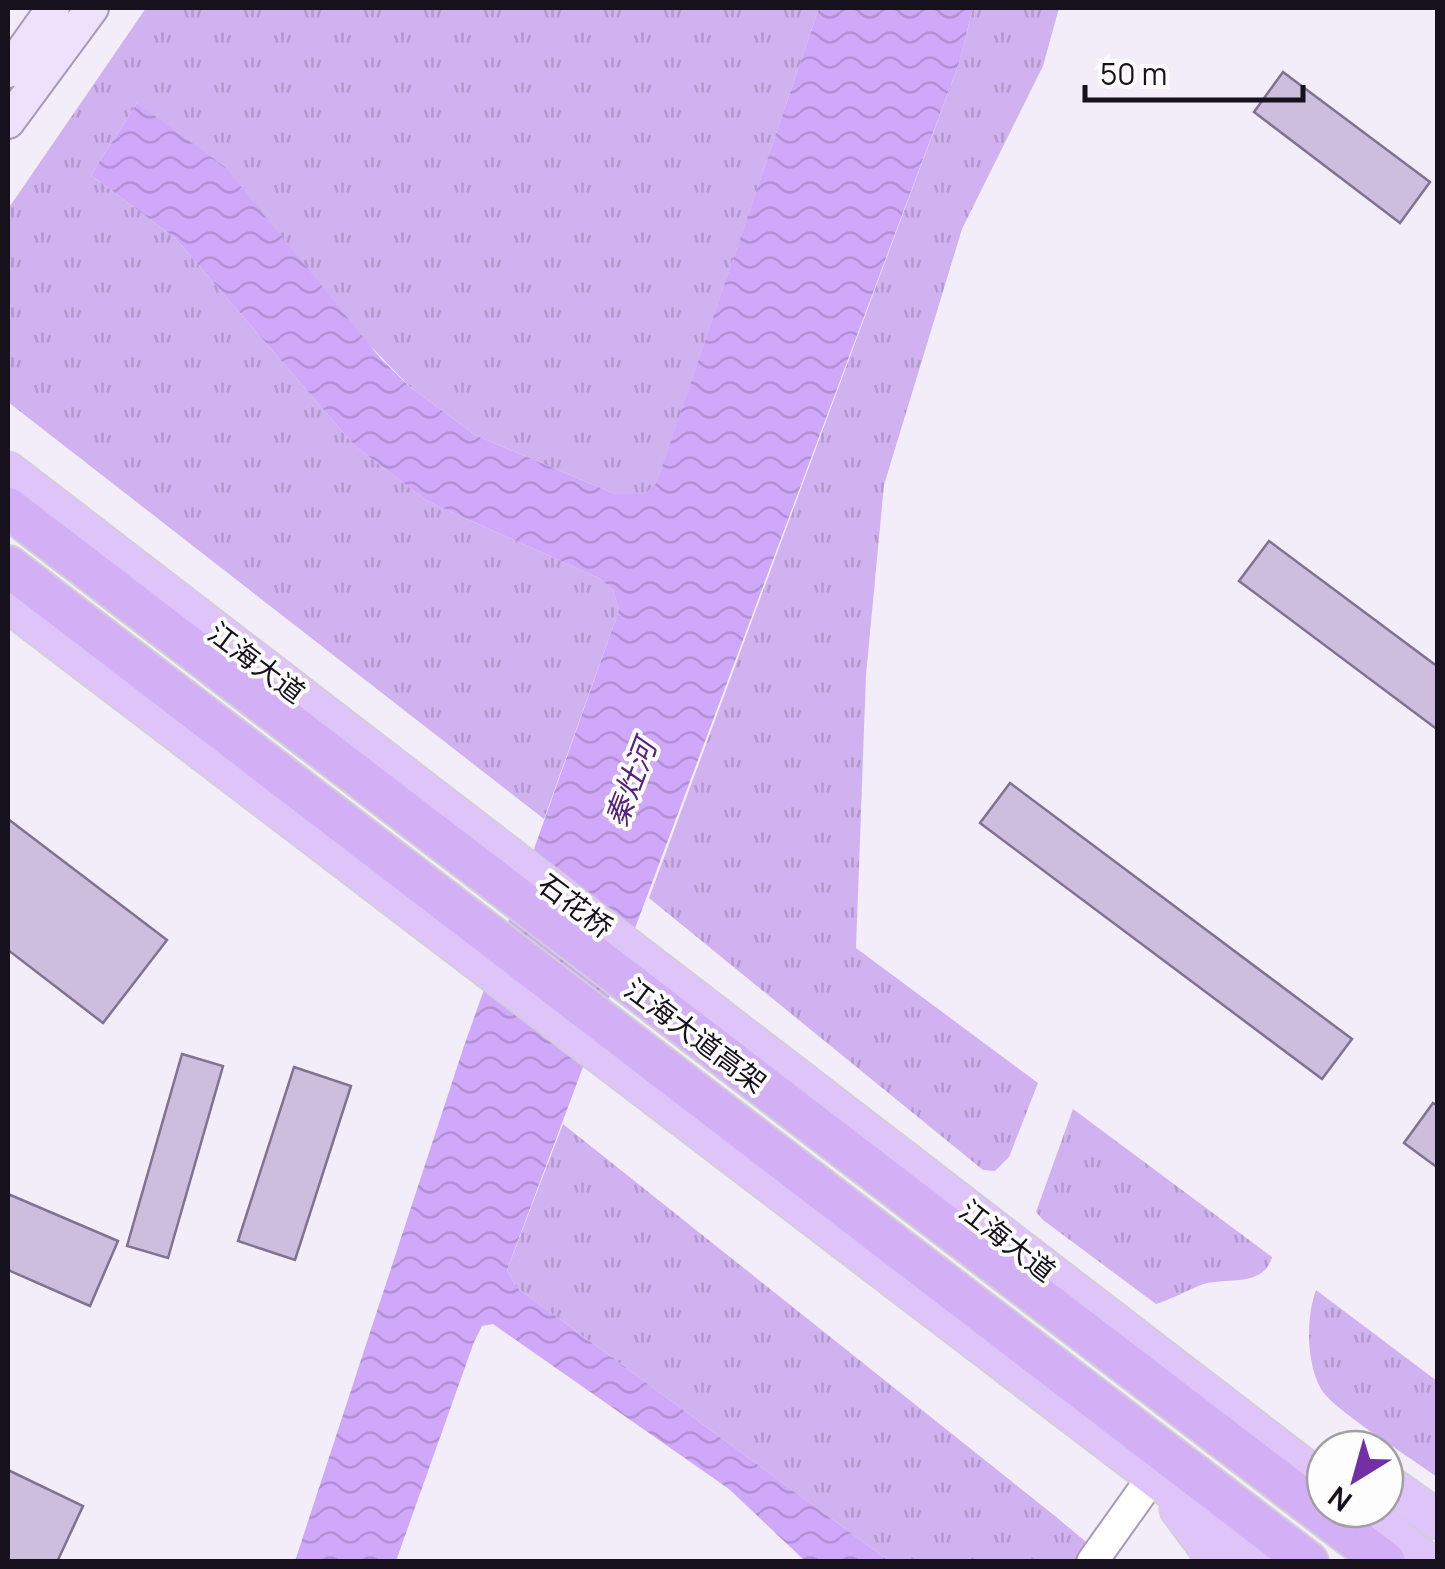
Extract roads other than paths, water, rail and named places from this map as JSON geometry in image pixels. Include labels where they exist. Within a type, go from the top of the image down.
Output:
[{"type":"highway","name":"江海大道高架","points":[[8,508],[1384,1562]]},
{"type":"highway","name":"江海大道高架","points":[[8,566],[1308,1562]]},
{"type":"highway","points":[[1140,1434],[1268,1562]]},
{"type":"main road","points":[[8,72],[53,8]]},
{"type":"main road","points":[[8,122],[92,8]]},
{"type":"main road","name":"江海大道","points":[[8,472],[507,852]]},
{"type":"main road","points":[[8,602],[643,1090],[1268,1562]]},
{"type":"main road","name":"石花桥","points":[[507,852],[692,994]]},
{"type":"main road","name":"江海大道","points":[[692,994],[1305,1469]]},
{"type":"main road","points":[[1197,1386],[1305,1441]]},
{"type":"main road","points":[[1154,1475],[1218,1562]]},
{"type":"main road","points":[[1405,1496],[1438,1520]]},
{"type":"main road","points":[[1384,1529],[1427,1562]]},
{"type":"street","points":[[1092,1562],[1154,1475]]},
{"type":"water","name":"秦灶河","points":[[819,8],[973,8],[959,63],[507,1270],[516,1287],[889,1561],[805,1561],[729,1489],[493,1324],[482,1326],[474,1342],[396,1561],[295,1561],[464,1046],[619,610],[613,590],[599,578],[427,501],[355,446],[175,238],[91,175],[137,103],[225,167],[381,359],[410,387],[475,435],[615,494],[645,494],[656,484]]}]
